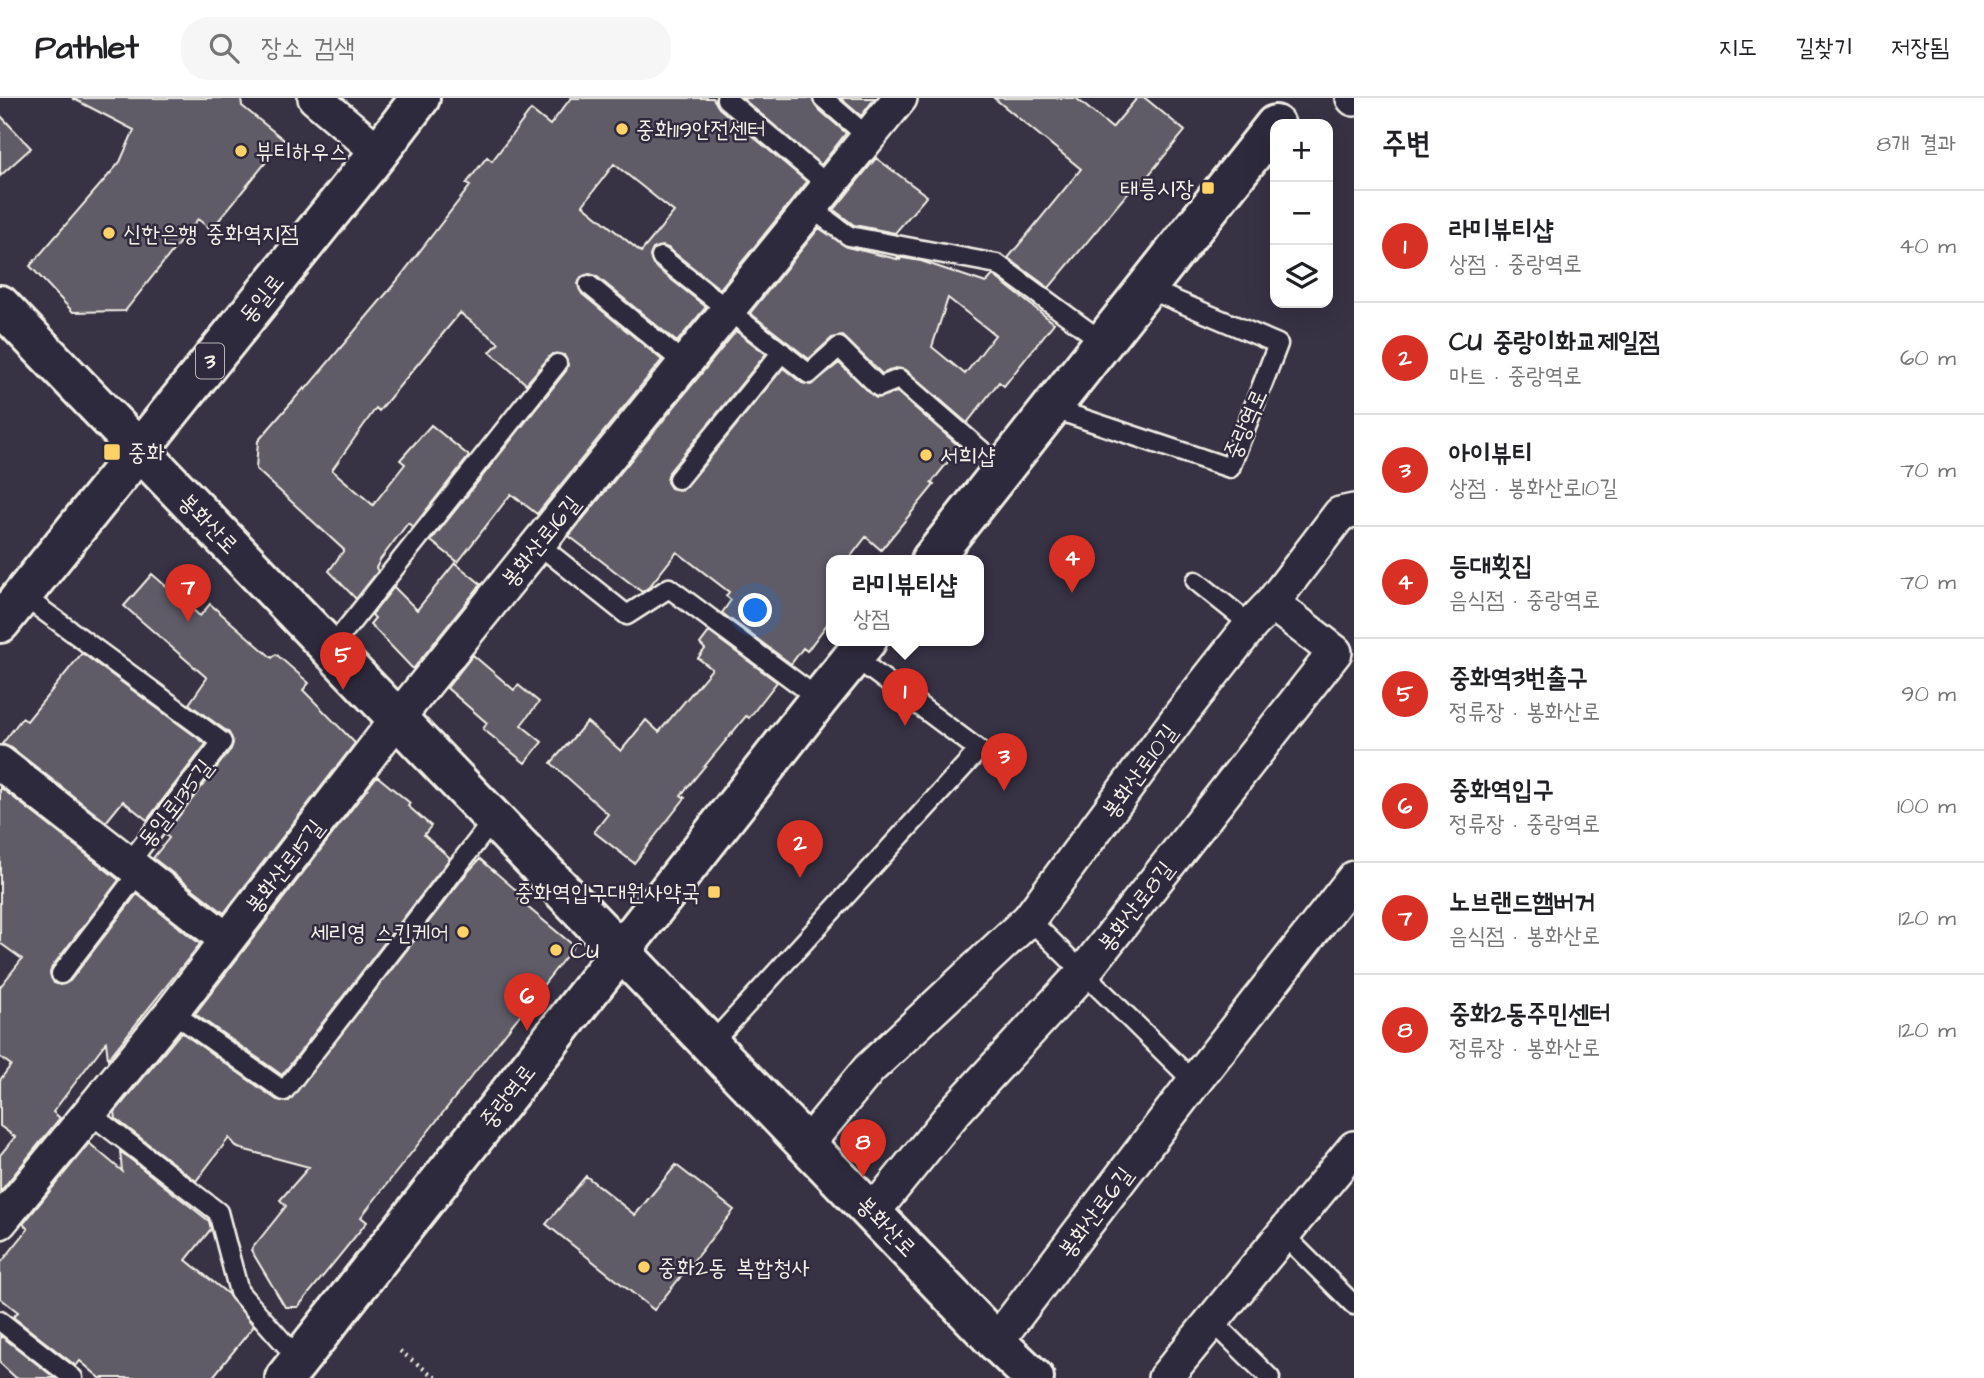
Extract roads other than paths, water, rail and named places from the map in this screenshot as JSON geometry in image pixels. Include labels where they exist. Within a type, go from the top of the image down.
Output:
[{"type":"main road","name":"동일로","points":[[11,609],[420,98]]},
{"type":"main road","points":[[1279,119],[1296,98]]},
{"type":"main road","points":[[935,555],[1270,130]]},
{"type":"main road","name":"봉화산로","points":[[0,305],[622,949],[710,1045],[808,1143],[996,1342],[1034,1378]]},
{"type":"main road","name":"중랑역로","points":[[292,1369],[818,699],[861,649]]},
{"type":"street","points":[[315,98],[379,152]]},
{"type":"street","name":"봉화산로16길","points":[[397,719],[900,98]]},
{"type":"street","name":"봉화산로10길","points":[[808,1143],[869,1069],[1030,919],[1181,714],[1340,514],[1354,510]]},
{"type":"street","name":"봉화산로8길","points":[[873,1212],[956,1110],[1083,973],[1335,652],[1261,614]]},
{"type":"street","name":"봉화산로15길","points":[[0,1222],[172,1012],[397,719]]},
{"type":"street","name":"동일로135길","points":[[0,764],[227,940]]},
{"type":"street","name":"봉화산로6길","points":[[996,1342],[1354,878]]},
{"type":"street","points":[[1165,1378],[1354,1148]]},
{"type":"lane","points":[[823,98],[868,137]]},
{"type":"lane","points":[[726,99],[820,197],[849,236],[997,264],[1103,342]]},
{"type":"lane","points":[[661,257],[809,374],[839,347],[879,387],[899,379],[1003,469]]},
{"type":"lane","points":[[589,285],[685,364]]},
{"type":"lane","name":"중랑역로","points":[[1051,408],[1230,468],[1278,344],[1146,288]]},
{"type":"lane","points":[[678,479],[782,352]]},
{"type":"lane","points":[[330,649],[557,363]]},
{"type":"lane","points":[[538,544],[627,615],[669,588],[818,699]]},
{"type":"lane","points":[[1196,581],[1261,614]]},
{"type":"lane","name":"동일로","points":[[11,609],[222,743]]},
{"type":"lane","name":"중랑역로","points":[[710,1045],[979,750],[861,649]]},
{"type":"lane","name":"동일로135길","points":[[61,974],[222,743]]},
{"type":"lane","points":[[172,1012],[284,1091],[494,819]]},
{"type":"lane","points":[[1030,919],[1194,1082]]},
{"type":"lane","name":"중랑역로","points":[[88,1112],[218,1212],[239,1292],[292,1369]]},
{"type":"lane","points":[[1283,1234],[1354,1305]]},
{"type":"lane","points":[[0,1321],[73,1378]]},
{"type":"lane","points":[[1212,1321],[1270,1378]]},
{"type":"place","name":"중화119안전센터","points":[[622,129]]},
{"type":"place","name":"뷰티하우스","points":[[241,151]]},
{"type":"place","name":"태릉시장","points":[[1208,188]]},
{"type":"place","name":"신한은행 중화역지점","points":[[109,233]]},
{"type":"place","name":"중화","points":[[112,452]]},
{"type":"place","name":"서희샵","points":[[926,455]]},
{"type":"place","name":"등대횟집","points":[[1072,593]]},
{"type":"place","name":"노브랜드햄버거","points":[[188,622]]},
{"type":"place","name":"중화역3번출구","points":[[343,690]]},
{"type":"place","name":"라미뷰티샵","points":[[905,726]]},
{"type":"place","name":"아이뷰티","points":[[1004,791]]},
{"type":"place","name":"CU 중랑이화교제일점","points":[[800,878]]},
{"type":"place","name":"중화역입구대원사약국","points":[[714,892]]},
{"type":"place","name":"세리영 스킨케어","points":[[463,932]]},
{"type":"place","name":"CU","points":[[556,950]]},
{"type":"place","name":"중화역입구","points":[[527,1031]]},
{"type":"place","name":"중화2동주민센터","points":[[863,1177]]},
{"type":"place","name":"중화2동 복합청사","points":[[644,1267]]}]
